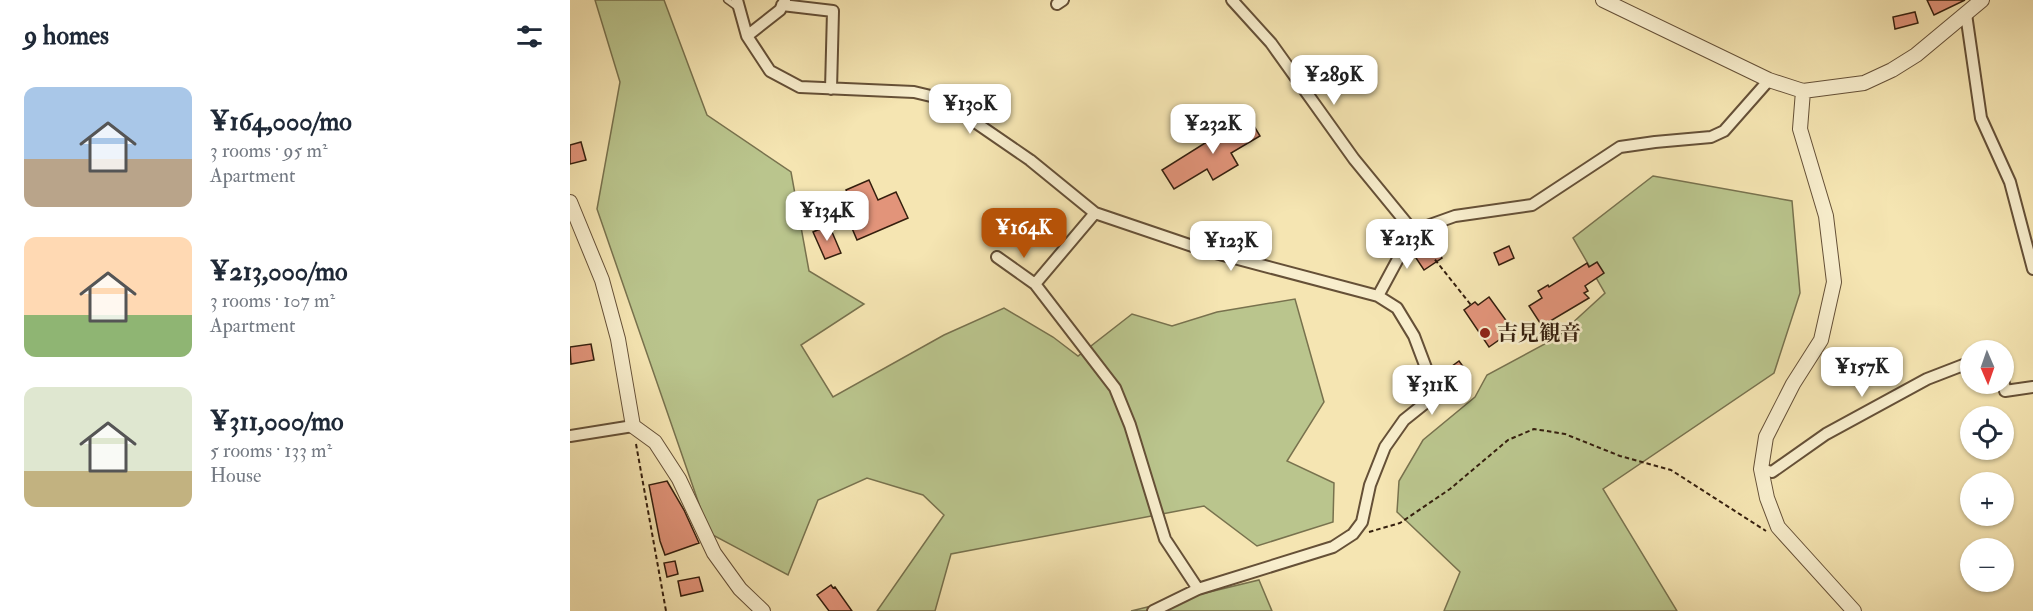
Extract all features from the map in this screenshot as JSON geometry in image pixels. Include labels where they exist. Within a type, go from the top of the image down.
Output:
[{"type":"street","points":[[1232,0],[1271,43],[1354,159],[1413,231]]},
{"type":"street","points":[[1603,0],[1769,80],[1803,91],[1864,83],[1892,70],[1916,55],[1982,0]]},
{"type":"street","points":[[747,36],[780,10],[784,3],[833,11],[831,88]]},
{"type":"street","points":[[738,5],[747,36],[770,71],[800,87],[914,92],[935,97],[1030,160],[1095,213],[1204,250],[1378,296],[1397,308],[1414,336],[1434,389],[1429,400],[1404,420],[1385,447],[1370,485],[1362,522],[1353,534],[1333,547],[1198,589],[1153,611]]},
{"type":"street","points":[[1966,14],[1981,118],[2010,182],[2033,269]]},
{"type":"street","points":[[1378,296],[1413,231],[1455,216],[1532,205],[1620,147],[1711,137],[1724,131],[1769,80]]},
{"type":"street","points":[[1803,91],[1800,129],[1826,216],[1834,282],[1821,340],[1793,384],[1766,437],[1761,469],[1767,498],[1778,527],[1854,611]]},
{"type":"street","points":[[570,202],[605,290],[618,339],[633,426],[655,442],[679,479],[714,553],[740,589],[763,611]]},
{"type":"street","points":[[1035,284],[1095,213]]},
{"type":"street","points":[[997,256],[1035,284],[1115,388],[1130,425],[1165,539],[1198,589]]},
{"type":"street","points":[[1761,469],[1772,472],[1826,434],[1927,379],[1960,366]]},
{"type":"street","points":[[2014,390],[2033,387]]},
{"type":"street","points":[[570,436],[633,426]]},
{"type":"lane","points":[[727,0],[738,5]]},
{"type":"path","points":[[1428,251],[1471,305]]},
{"type":"path","points":[[633,426],[666,611]]},
{"type":"path","points":[[1368,532],[1400,523],[1450,489],[1508,440],[1534,429],[1565,434],[1620,456],[1671,470],[1771,534]]},
{"type":"green space","points":[[595,0],[664,0],[707,115],[791,172],[809,271],[864,304],[801,345],[833,397],[944,335],[1004,308],[1053,337],[1078,356],[1132,314],[1172,326],[1217,312],[1295,299],[1324,402],[1287,461],[1334,483],[1333,522],[1257,546],[1204,506],[951,554],[935,611],[877,611],[944,515],[923,495],[867,478],[818,500],[788,575],[709,533],[597,209],[620,82]]},
{"type":"green space","points":[[1653,176],[1792,201],[1800,293],[1774,373],[1603,489],[1677,611],[1444,611],[1460,572],[1397,512],[1399,481],[1423,440],[1475,397],[1487,375],[1556,338],[1605,293],[1573,238]]},
{"type":"green space","points":[[1259,580],[1272,611],[1131,611]]},
{"type":"building","points":[[1927,0],[1965,0],[1934,15]]},
{"type":"building","points":[[1915,12],[1918,23],[1895,29],[1893,17]]},
{"type":"building","points":[[1248,116],[1260,136],[1231,153],[1238,165],[1213,180],[1207,169],[1174,189],[1162,170]]},
{"type":"building","points":[[581,142],[586,160],[570,164],[570,145]]},
{"type":"building","points":[[869,180],[878,200],[896,192],[908,218],[857,240],[846,214],[854,210],[846,190]]},
{"type":"building","points":[[829,225],[841,253],[825,259],[813,232]]},
{"type":"building","points":[[1432,243],[1442,258],[1424,270],[1414,255]]},
{"type":"building","points":[[1509,246],[1514,258],[1499,265],[1494,253]]},
{"type":"building","points":[[1597,262],[1604,273],[1585,286],[1588,291],[1584,293],[1589,298],[1542,326],[1529,306],[1542,298],[1538,291],[1548,285],[1549,287],[1587,263],[1589,267]]},
{"type":"building","points":[[1489,297],[1513,330],[1489,347],[1464,310],[1475,302],[1478,305]]},
{"type":"building","points":[[591,344],[594,360],[571,364],[570,347]]},
{"type":"building","points":[[1459,361],[1470,376],[1455,387],[1444,372]]},
{"type":"building","points":[[667,481],[684,510],[699,543],[665,555],[649,485]]},
{"type":"building","points":[[675,561],[678,574],[667,577],[664,563]]},
{"type":"building","points":[[699,577],[703,591],[681,596],[678,581]]},
{"type":"building","points":[[831,585],[835,587],[852,611],[829,611],[817,595]]},
{"type":"place","name":"吉見観音","points":[[1485,333]]}]
